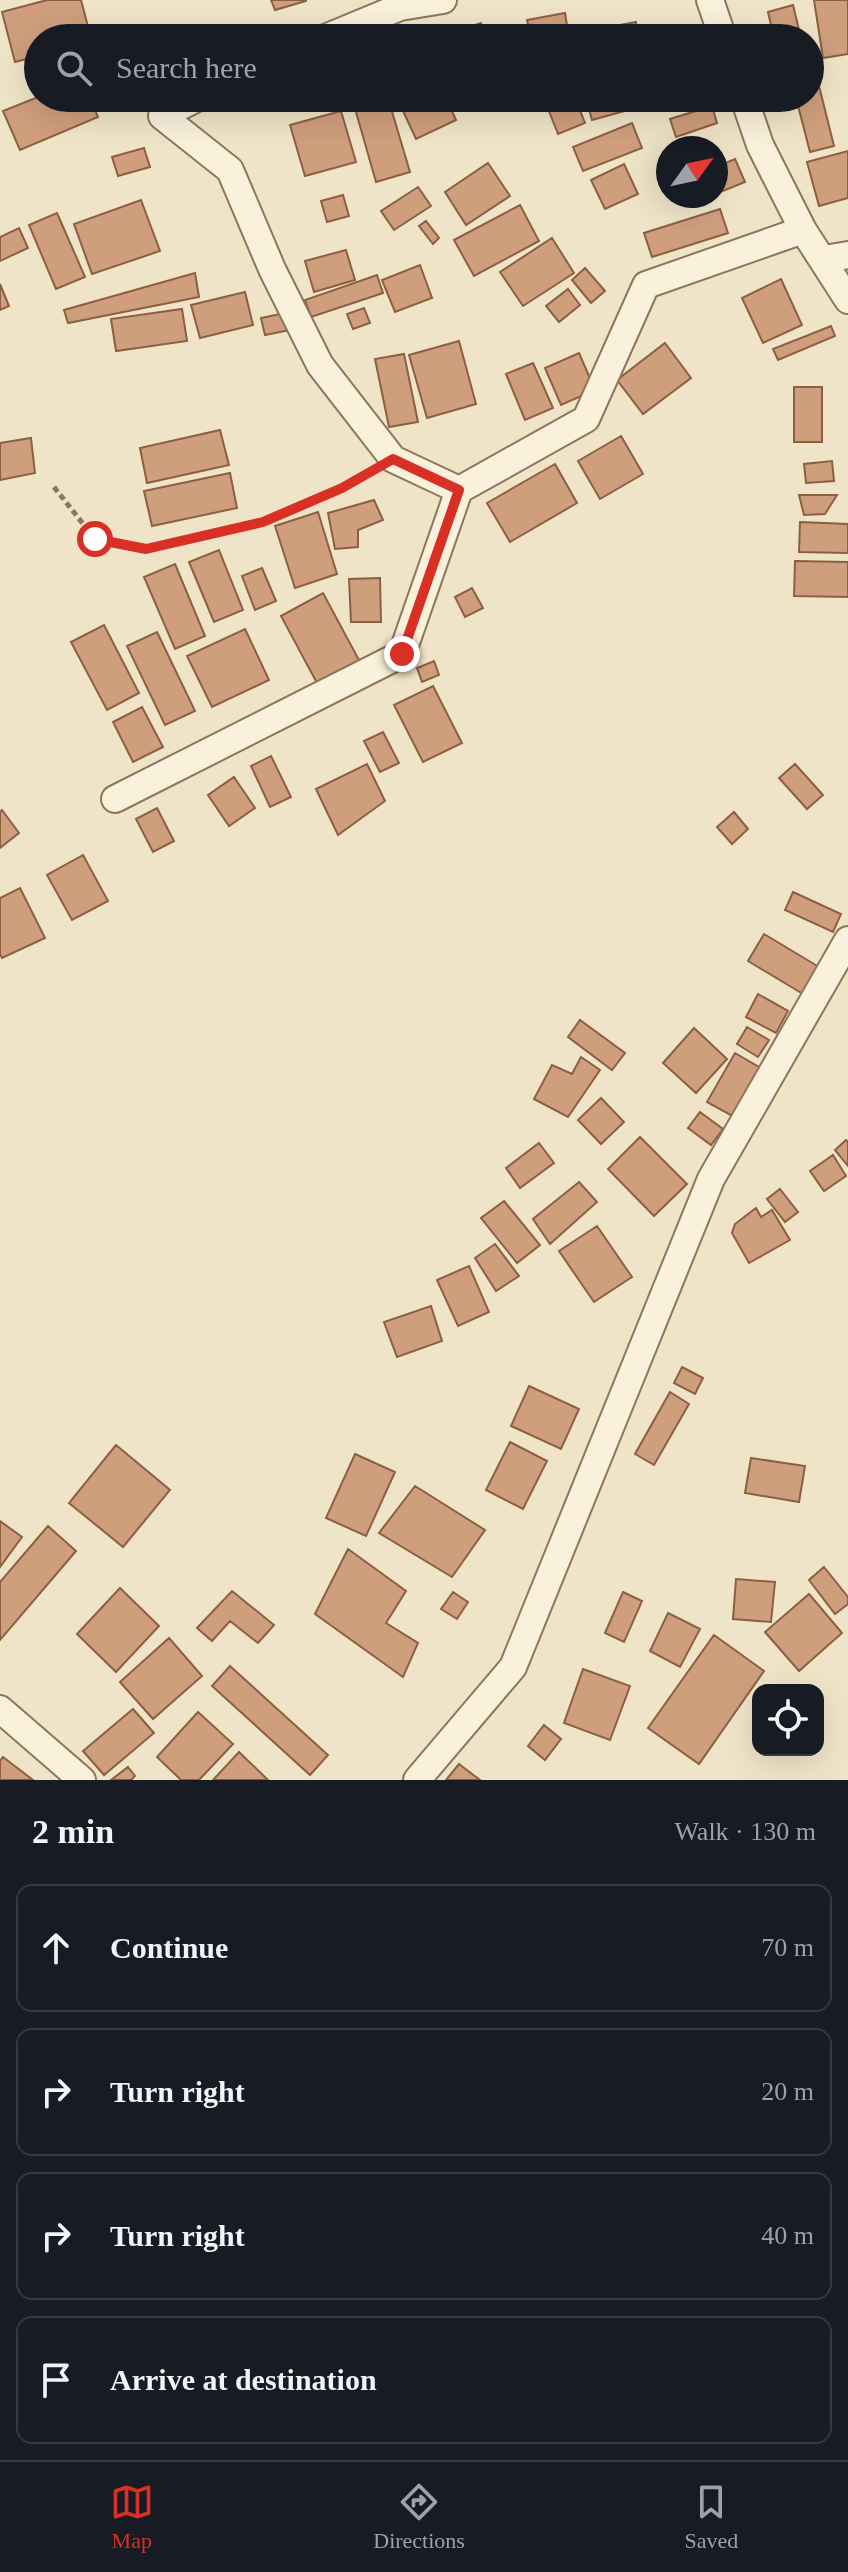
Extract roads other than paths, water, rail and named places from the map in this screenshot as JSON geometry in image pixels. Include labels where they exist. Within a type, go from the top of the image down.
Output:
[{"type":"street","points":[[359,24],[400,7],[443,0]]},
{"type":"street","points":[[710,0],[718,24]]},
{"type":"street","points":[[170,112],[162,116],[230,170],[272,269],[320,365],[393,459],[459,490]]},
{"type":"street","points":[[749,112],[760,145],[803,230],[836,257],[848,300]]},
{"type":"street","points":[[115,799],[402,654],[459,490],[586,419],[646,285],[803,230]]},
{"type":"street","points":[[417,1780],[513,1667],[711,1179],[848,940]]},
{"type":"street","points":[[0,1709],[82,1780]]}]
